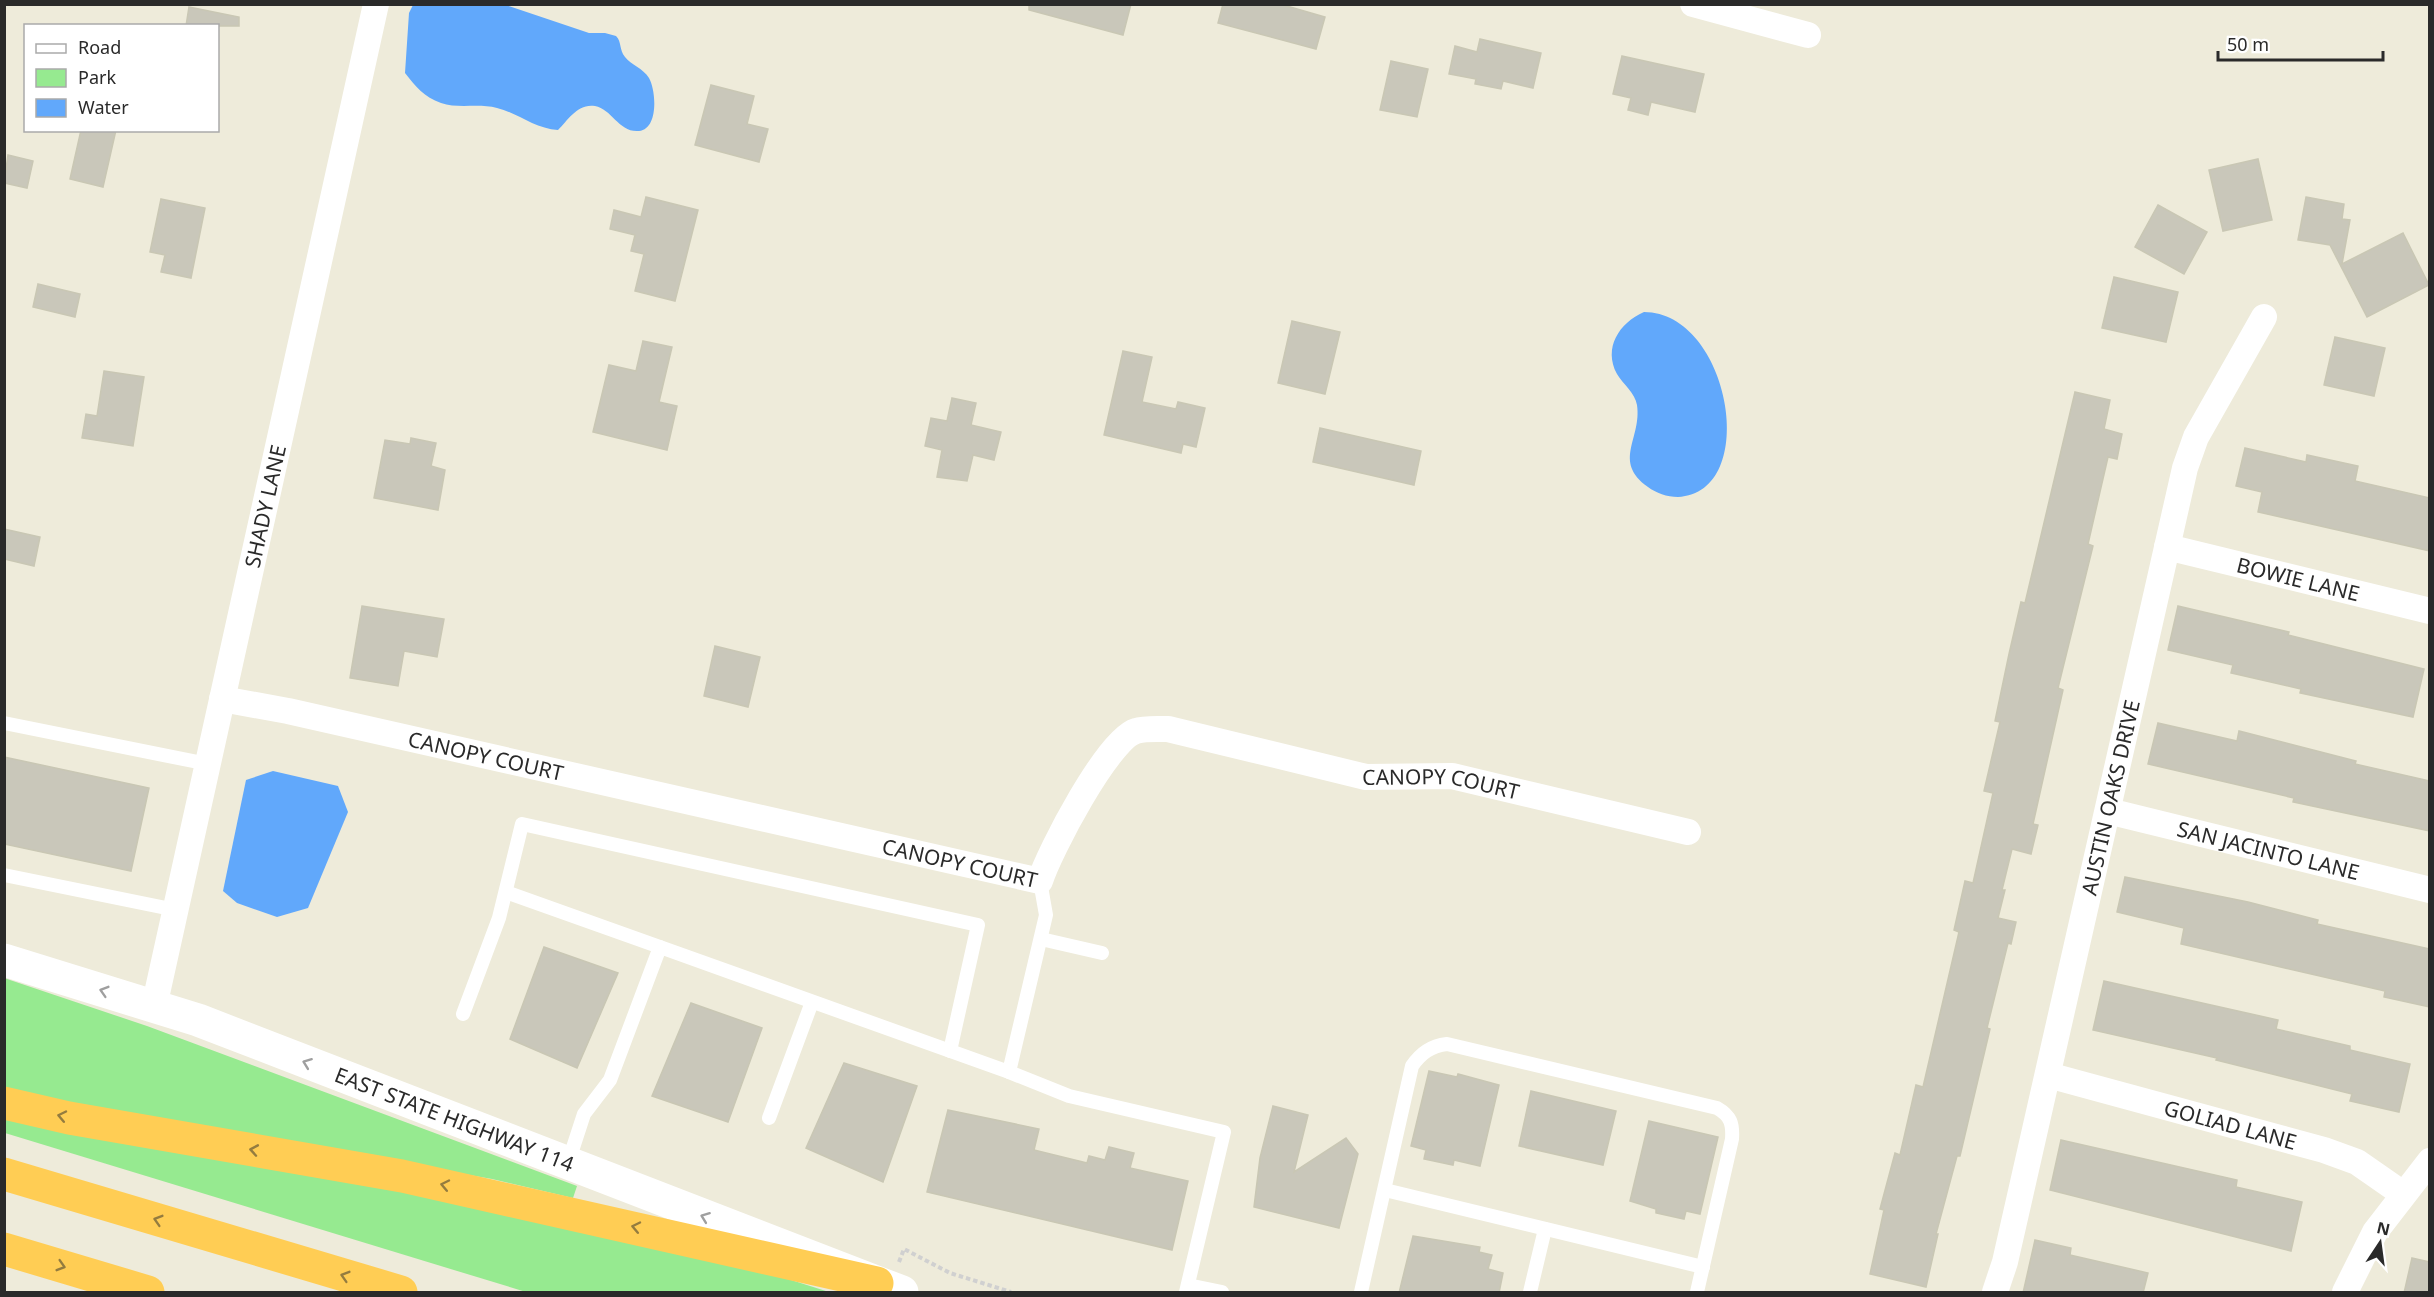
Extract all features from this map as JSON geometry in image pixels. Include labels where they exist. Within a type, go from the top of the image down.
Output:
[{"type":"highway","points":[[4,1103],[69,1118],[402,1176],[890,1288]]},
{"type":"highway","points":[[4,1174],[401,1293]]},
{"type":"highway","points":[[4,1249],[148,1293]]},
{"type":"main road","name":"EAST STATE HIGHWAY 114","points":[[4,960],[209,1025],[890,1288]]},
{"type":"street","name":"SHADY LANE","points":[[154,1006],[376,4]]},
{"type":"street","points":[[1693,4],[1808,34]]},
{"type":"street","name":"AUSTIN OAKS DRIVE","points":[[1995,1293],[2005,1262],[2185,468],[2196,437],[2264,317]]},
{"type":"street","name":"BOWIE LANE","points":[[2167,547],[2430,611]]},
{"type":"street","name":"CANOPY COURT","points":[[222,699],[298,713],[1040,881],[1047,858],[1112,748],[1135,731],[1168,729],[1366,777],[1452,776],[1688,832]]},
{"type":"street","name":"SAN JACINTO LANE","points":[[2108,811],[2430,890]]},
{"type":"street","name":"GOLIAD LANE","points":[[2048,1075],[2324,1150],[2357,1162],[2403,1194]]},
{"type":"street","points":[[2345,1293],[2375,1232],[2430,1161]]},
{"type":"lane","points":[[4,723],[208,764]]},
{"type":"lane","points":[[463,1014],[499,918],[522,824],[978,925],[950,1051]]},
{"type":"lane","points":[[4,875],[176,910]]},
{"type":"lane","points":[[1009,1072],[1046,915],[1040,881]]},
{"type":"lane","points":[[506,892],[1009,1072],[1069,1096],[1224,1132],[1187,1289],[1222,1293]]},
{"type":"lane","points":[[1041,939],[1102,953]]},
{"type":"lane","points":[[567,1165],[584,1114],[610,1080],[660,947]]},
{"type":"lane","points":[[770,1118],[812,1002]]},
{"type":"lane","points":[[1361,1293],[1413,1066],[1419,1055],[1437,1045],[1447,1044],[1717,1108],[1728,1114],[1733,1126],[1732,1139],[1697,1293]]},
{"type":"lane","points":[[1385,1190],[1703,1267]]},
{"type":"lane","points":[[1530,1293],[1545,1229]]},
{"type":"path","points":[[890,1288],[904,1249],[950,1274],[1011,1293]]},
{"type":"green space","points":[[4,978],[147,1026],[577,1186],[573,1198],[492,1179],[5,1093]]},
{"type":"green space","points":[[4,1115],[680,1245],[829,1292],[526,1292],[5,1133]]},
{"type":"water","points":[[413,5],[506,5],[589,33],[616,36],[625,57],[649,78],[654,100],[653,117],[650,124],[645,129],[632,131],[601,108],[589,106],[574,113],[558,130],[542,127],[497,108],[454,106],[435,101],[421,91],[405,73],[409,13]]},
{"type":"water","points":[[1644,312],[1674,320],[1697,340],[1715,369],[1725,403],[1727,437],[1720,466],[1704,488],[1678,497],[1662,494],[1648,487],[1637,477],[1630,459],[1636,428],[1637,405],[1617,374],[1612,355],[1616,337],[1621,330],[1627,323]]},
{"type":"water","points":[[273,771],[338,786],[348,812],[308,908],[277,917],[237,903],[223,891],[246,780]]},
{"type":"building","points":[[1029,4],[1131,4],[1123,35],[1029,10]]},
{"type":"building","points":[[1223,4],[1280,4],[1325,17],[1316,49],[1218,23]]},
{"type":"building","points":[[189,7],[239,17],[239,26],[186,24]]},
{"type":"building","points":[[1480,39],[1541,53],[1533,88],[1503,81],[1501,89],[1475,84],[1476,79],[1449,74],[1455,46],[1477,52]]},
{"type":"building","points":[[1622,56],[1704,74],[1695,112],[1651,102],[1648,115],[1628,110],[1631,98],[1613,94]]},
{"type":"building","points":[[1391,61],[1428,69],[1417,117],[1380,110]]},
{"type":"building","points":[[711,85],[754,96],[747,124],[768,129],[759,162],[695,145]]},
{"type":"building","points":[[81,132],[116,132],[103,187],[70,179]]},
{"type":"building","points":[[8,155],[33,161],[27,188],[4,183]]},
{"type":"building","points":[[2258,159],[2272,220],[2223,231],[2209,170]]},
{"type":"building","points":[[646,197],[698,210],[675,301],[635,291],[644,254],[631,251],[635,235],[610,229],[614,210],[641,217]]},
{"type":"building","points":[[2306,197],[2344,204],[2342,219],[2350,220],[2342,264],[2403,233],[2429,285],[2367,317],[2330,245],[2298,240]]},
{"type":"building","points":[[161,199],[205,208],[191,278],[161,272],[165,255],[150,252]]},
{"type":"building","points":[[2158,205],[2207,232],[2184,274],[2135,247]]},
{"type":"building","points":[[2114,277],[2178,292],[2166,342],[2102,328]]},
{"type":"building","points":[[38,284],[80,294],[75,317],[33,307]]},
{"type":"building","points":[[1292,321],[1340,332],[1325,394],[1278,383]]},
{"type":"building","points":[[2335,337],[2385,348],[2374,396],[2324,385]]},
{"type":"building","points":[[643,341],[672,347],[659,402],[677,406],[667,450],[593,432],[609,365],[636,371]]},
{"type":"building","points":[[1123,351],[1152,357],[1142,402],[1176,409],[1178,402],[1205,408],[1196,447],[1183,444],[1181,453],[1104,435]]},
{"type":"building","points":[[104,371],[144,377],[133,446],[82,438],[86,414],[97,416]]},
{"type":"building","points":[[2075,392],[2110,400],[2104,429],[2122,434],[2117,459],[2108,457],[2088,544],[2093,546],[2058,688],[2063,690],[2033,824],[2038,825],[2031,854],[2012,849],[2002,890],[2005,890],[1998,918],[2016,922],[2011,944],[2008,943],[1987,1028],[1990,1029],[1960,1156],[1957,1156],[1936,1234],[1938,1234],[1926,1287],[1870,1274],[1884,1210],[1880,1209],[1895,1153],[1900,1155],[1916,1085],[1923,1087],[1959,932],[1954,930],[1965,881],[1973,883],[1993,793],[1984,791],[2000,722],[1995,721],[2021,602],[2025,603]]},
{"type":"building","points":[[952,398],[976,403],[971,425],[1001,432],[994,460],[973,455],[967,481],[937,477],[942,450],[925,446],[931,418],[947,421]]},
{"type":"building","points":[[1320,428],[1421,451],[1414,485],[1313,462]]},
{"type":"building","points":[[411,438],[436,443],[431,466],[445,470],[438,510],[374,498],[385,440],[410,444]]},
{"type":"building","points":[[2245,448],[2306,462],[2307,455],[2358,466],[2355,481],[2430,498],[2430,551],[2258,512],[2262,492],[2236,486]]},
{"type":"building","points":[[4,529],[40,537],[34,566],[4,559]]},
{"type":"building","points":[[362,606],[444,619],[437,657],[404,651],[398,686],[350,678]]},
{"type":"building","points":[[2178,606],[2289,632],[2288,635],[2424,669],[2413,717],[2300,693],[2301,689],[2231,673],[2233,665],[2168,650]]},
{"type":"building","points":[[715,646],[760,657],[748,707],[704,696]]},
{"type":"building","points":[[2158,723],[2237,741],[2239,731],[2356,761],[2355,764],[2430,781],[2430,831],[2293,802],[2294,798],[2148,764]]},
{"type":"building","points":[[4,757],[149,788],[131,871],[4,844]]},
{"type":"building","points":[[2125,877],[2248,902],[2318,920],[2317,924],[2430,949],[2430,1007],[2384,997],[2385,991],[2181,944],[2184,928],[2117,912]]},
{"type":"building","points":[[544,947],[618,973],[577,1068],[510,1039]]},
{"type":"building","points":[[2104,981],[2278,1020],[2276,1029],[2350,1046],[2350,1050],[2410,1064],[2399,1112],[2350,1101],[2352,1094],[2216,1060],[2217,1058],[2093,1030]]},
{"type":"building","points":[[691,1003],[762,1028],[728,1122],[652,1096]]},
{"type":"building","points":[[844,1063],[917,1086],[883,1182],[806,1148]]},
{"type":"building","points":[[1429,1071],[1457,1077],[1458,1074],[1499,1085],[1480,1166],[1454,1160],[1453,1165],[1424,1159],[1426,1150],[1411,1146]]},
{"type":"building","points":[[1531,1091],[1616,1111],[1603,1165],[1519,1146]]},
{"type":"building","points":[[1273,1106],[1308,1115],[1294,1172],[1346,1138],[1358,1154],[1339,1228],[1254,1207],[1260,1158]]},
{"type":"building","points":[[948,1110],[1039,1129],[1034,1150],[1087,1163],[1089,1156],[1105,1160],[1109,1147],[1134,1153],[1130,1168],[1188,1181],[1172,1250],[927,1192]]},
{"type":"building","points":[[1649,1121],[1718,1137],[1700,1214],[1686,1211],[1684,1219],[1656,1213],[1656,1209],[1630,1201]]},
{"type":"building","points":[[2061,1140],[2237,1180],[2236,1187],[2302,1202],[2291,1251],[2050,1190]]},
{"type":"building","points":[[1413,1236],[1480,1247],[1479,1252],[1492,1255],[1488,1269],[1503,1273],[1499,1293],[1399,1293]]},
{"type":"building","points":[[2035,1240],[2071,1248],[2070,1255],[2148,1273],[2143,1293],[2023,1293]]},
{"type":"building","points":[[2412,1258],[2430,1262],[2430,1293],[2404,1293]]}]
